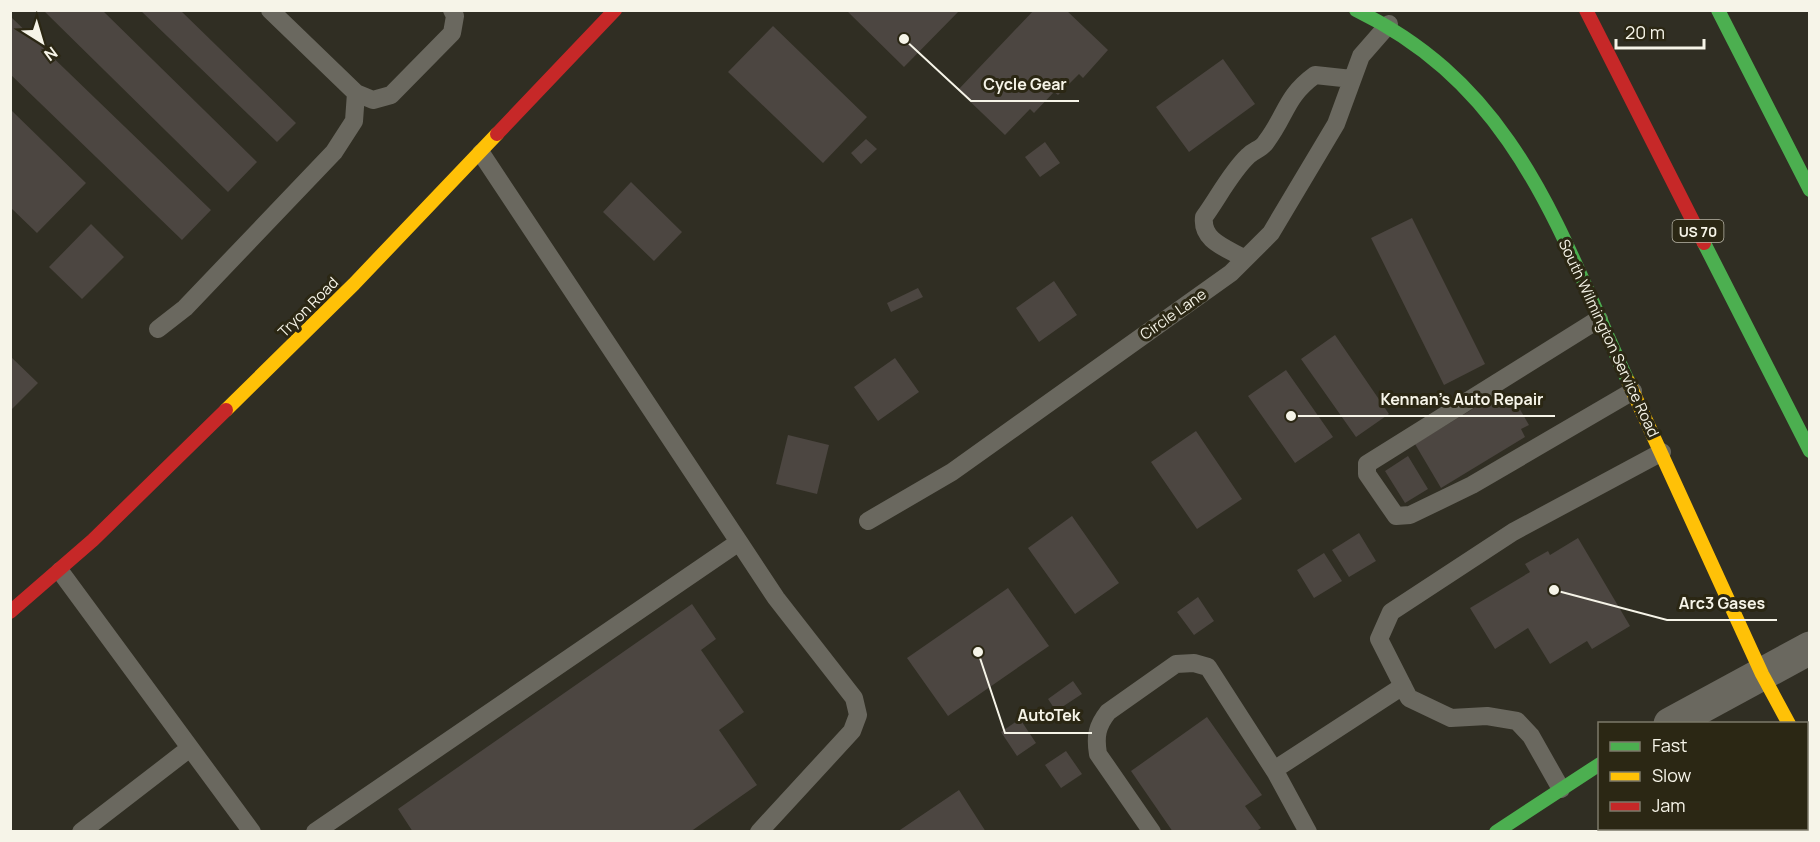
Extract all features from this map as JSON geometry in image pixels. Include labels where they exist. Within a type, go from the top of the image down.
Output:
[{"type":"main road","name":"South Wilmington Service Road","points":[[1356,10],[1389,24],[1434,57],[1467,87],[1516,146],[1535,179],[1762,674],[1788,722]]},
{"type":"main road","name":"US 70","points":[[1586,10],[1809,451]]},
{"type":"main road","points":[[1719,10],[1809,190]]},
{"type":"main road","name":"Tryon Road","points":[[10,612],[60,571],[346,292],[481,153],[605,14]]},
{"type":"main road","points":[[1496,831],[1598,765]]},
{"type":"street","points":[[1672,722],[1809,648]]},
{"type":"lane","points":[[270,10],[356,93],[373,100],[391,95],[452,33],[455,16],[452,10]]},
{"type":"lane","name":"Circle Lane","points":[[868,521],[952,472],[1231,273],[1271,233],[1336,124],[1361,56],[1389,24]]},
{"type":"lane","points":[[1245,259],[1209,239],[1202,227],[1204,217],[1248,156],[1264,146],[1274,131],[1288,100],[1300,86],[1315,75],[1352,79]]},
{"type":"lane","points":[[158,329],[185,308],[334,152],[354,121],[356,93]]},
{"type":"lane","points":[[481,153],[776,598],[854,698],[858,715],[852,731],[759,831]]},
{"type":"lane","points":[[1599,319],[1367,464],[1367,474],[1396,516],[1410,514],[1472,485],[1632,391]]},
{"type":"lane","points":[[1561,789],[1531,736],[1517,720],[1487,717],[1451,718],[1409,698],[1379,639],[1391,612],[1513,532],[1662,452]]},
{"type":"lane","points":[[315,831],[739,542]]},
{"type":"lane","points":[[60,571],[252,831]]},
{"type":"lane","points":[[1152,831],[1098,754],[1096,738],[1099,723],[1108,712],[1176,664],[1194,663],[1208,667],[1276,773],[1308,831]]},
{"type":"lane","points":[[1276,773],[1280,766],[1403,686]]},
{"type":"lane","points":[[81,831],[190,748]]},
{"type":"building","points":[[43,10],[102,10],[257,162],[228,192]]},
{"type":"building","points":[[140,10],[180,10],[296,123],[277,142]]},
{"type":"building","points":[[846,10],[960,10],[904,67]]},
{"type":"building","points":[[1034,10],[1066,10],[1108,50],[1083,78],[1079,74],[1058,95],[1054,92],[1034,113],[1030,109],[1005,135],[958,90]]},
{"type":"building","points":[[10,16],[211,210],[182,240],[10,74]]},
{"type":"building","points":[[773,26],[867,117],[823,163],[728,72]]},
{"type":"building","points":[[1223,59],[1255,104],[1189,152],[1156,107]]},
{"type":"building","points":[[10,109],[86,183],[37,233],[10,207]]},
{"type":"building","points":[[866,139],[877,149],[861,164],[851,153]]},
{"type":"building","points":[[1045,142],[1060,163],[1040,177],[1025,157]]},
{"type":"building","points":[[631,182],[682,232],[654,261],[603,212]]},
{"type":"building","points":[[1412,218],[1485,364],[1444,385],[1371,238]]},
{"type":"building","points":[[91,224],[124,257],[82,299],[49,267]]},
{"type":"building","points":[[1054,281],[1077,315],[1039,342],[1016,308]]},
{"type":"building","points":[[918,288],[923,297],[891,312],[887,303]]},
{"type":"building","points":[[1335,335],[1389,414],[1356,437],[1301,359]]},
{"type":"building","points":[[10,356],[38,383],[10,411]]},
{"type":"building","points":[[895,358],[919,392],[878,421],[854,387]]},
{"type":"building","points":[[1286,370],[1333,437],[1295,463],[1248,396]]},
{"type":"building","points":[[1499,393],[1503,399],[1511,394],[1529,425],[1521,429],[1525,437],[1441,488],[1415,444]]},
{"type":"building","points":[[1196,431],[1242,499],[1197,529],[1151,462]]},
{"type":"building","points":[[788,435],[829,445],[817,494],[776,484]]},
{"type":"building","points":[[1408,456],[1428,489],[1405,503],[1385,471]]},
{"type":"building","points":[[1072,516],[1119,583],[1075,614],[1028,548]]},
{"type":"building","points":[[1359,533],[1376,561],[1349,577],[1332,550]]},
{"type":"building","points":[[1578,538],[1630,626],[1592,649],[1587,641],[1550,664],[1528,628],[1495,649],[1470,608],[1530,572],[1525,564],[1548,551],[1550,555]]},
{"type":"building","points":[[1324,553],[1342,581],[1314,598],[1297,570]]},
{"type":"building","points":[[1008,588],[1049,646],[948,716],[907,658]]},
{"type":"building","points":[[1198,597],[1214,621],[1194,635],[1177,612]]},
{"type":"building","points":[[692,604],[716,639],[701,650],[744,712],[719,730],[757,785],[690,832],[413,832],[398,809]]},
{"type":"building","points":[[1073,681],[1082,694],[1056,711],[1048,699]]},
{"type":"building","points":[[1207,717],[1262,795],[1245,806],[1261,828],[1255,832],[1173,832],[1131,771]]},
{"type":"building","points":[[1020,719],[1036,743],[1017,756],[1001,732]]},
{"type":"building","points":[[1066,751],[1082,774],[1061,788],[1045,765]]},
{"type":"building","points":[[959,790],[986,832],[897,832]]},
{"type":"building","points":[[1683,830],[1717,830],[1718,832],[1681,832]]},
{"type":"traffic: fast","points":[[1356,10],[1411,42],[1457,80],[1494,122],[1526,168],[1554,218],[1628,381]]},
{"type":"traffic: fast","points":[[1718,10],[1810,190]]},
{"type":"traffic: fast","points":[[1704,243],[1810,451]]},
{"type":"traffic: fast","points":[[1496,832],[1598,765]]},
{"type":"traffic: slow","points":[[226,410],[354,284],[497,134]]},
{"type":"traffic: slow","points":[[1628,381],[1762,674],[1788,722]]},
{"type":"traffic: jam","points":[[497,134],[615,10]]},
{"type":"traffic: jam","points":[[1586,10],[1704,243]]},
{"type":"traffic: jam","points":[[10,612],[93,540],[226,410]]},
{"type":"place","name":"Cycle Gear","points":[[904,39]]},
{"type":"place","name":"Kennan's Auto Repair","points":[[1291,416]]},
{"type":"place","name":"Arc3 Gases","points":[[1554,590]]},
{"type":"place","name":"AutoTek","points":[[978,652]]}]
